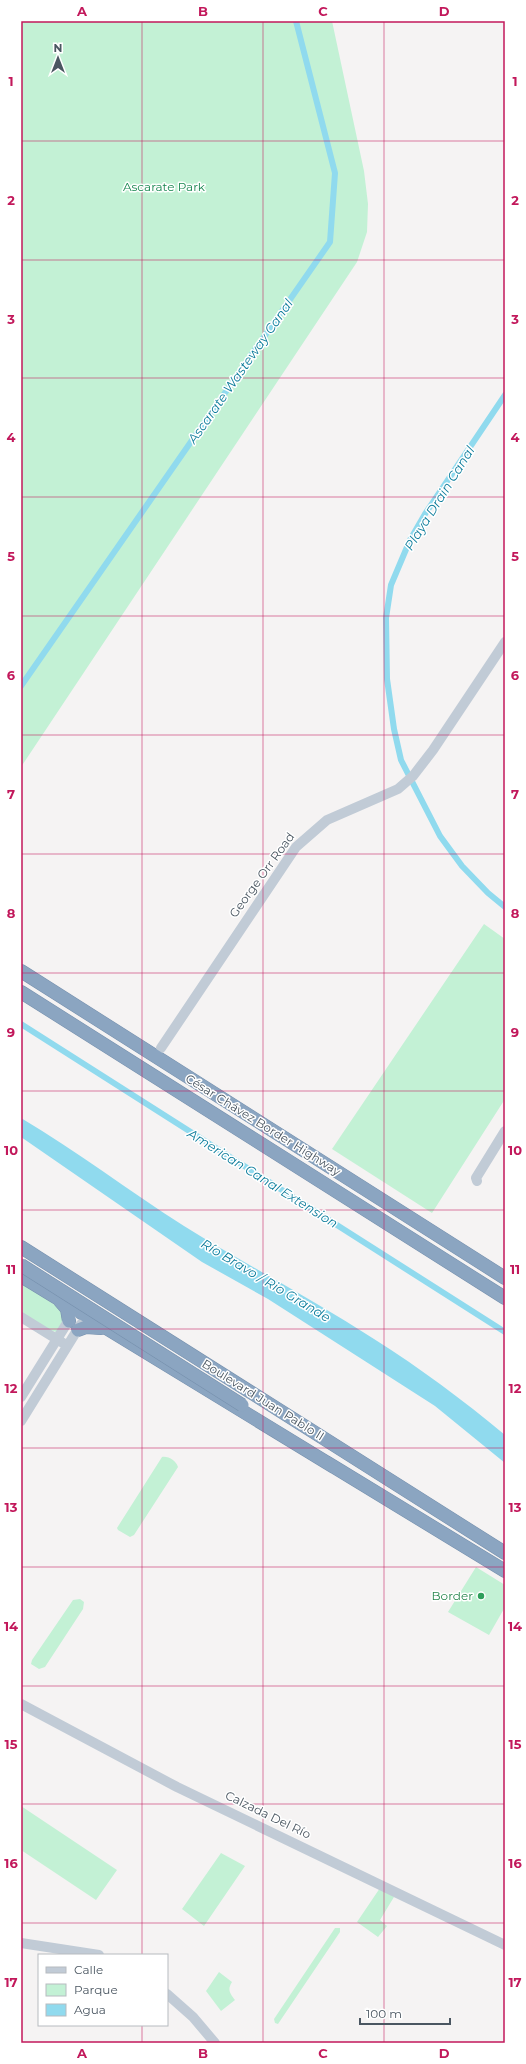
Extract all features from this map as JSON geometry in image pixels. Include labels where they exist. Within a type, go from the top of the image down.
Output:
[{"type":"highway","name":"César Chávez Border Highway","points":[[21,971],[505,1278]]},
{"type":"highway","name":"César Chávez Border Highway","points":[[21,992],[505,1298]]},
{"type":"highway","name":"Boulevard Juan Pablo II","points":[[21,1247],[505,1553]]},
{"type":"highway","points":[[21,1257],[72,1293],[79,1317]]},
{"type":"highway","name":"Boulevard Juan Pablo II","points":[[21,1265],[242,1405],[334,1467],[505,1570]]},
{"type":"highway","points":[[21,1276],[59,1300],[67,1309],[91,1326],[110,1332],[334,1467]]},
{"type":"highway","points":[[79,1317],[95,1309],[143,1334],[165,1339]]},
{"type":"street","name":"George Orr Road","points":[[161,1048],[296,847],[327,820],[392,792],[405,784],[433,750],[505,642]]},
{"type":"street","points":[[478,1181],[476,1178],[480,1169],[505,1131]]},
{"type":"street","points":[[21,1317],[68,1347]]},
{"type":"street","points":[[21,1397],[58,1340],[79,1317]]},
{"type":"street","points":[[21,1421],[68,1347],[79,1317]]},
{"type":"street","name":"Calzada Del Río","points":[[21,1704],[177,1787],[505,1945]]},
{"type":"street","points":[[21,1943],[92,1954]]},
{"type":"street","points":[[168,1995],[193,2017],[215,2043]]},
{"type":"green space","name":"Ascarate Park","points":[[21,21],[332,21],[364,171],[368,204],[367,232],[357,262],[21,767]]},
{"type":"green space","points":[[484,924],[505,939],[505,1099],[432,1213],[332,1149]]},
{"type":"green space","points":[[21,1282],[61,1309],[63,1321],[56,1332],[45,1328],[21,1312]]},
{"type":"green space","points":[[162,1457],[172,1459],[178,1467],[134,1535],[130,1537],[117,1528]]},
{"type":"green space","name":"Border","points":[[476,1567],[505,1585],[505,1607],[489,1635],[448,1612]]},
{"type":"green space","points":[[80,1599],[84,1602],[83,1609],[45,1667],[39,1669],[31,1664],[32,1660],[73,1600]]},
{"type":"green space","points":[[21,1806],[117,1870],[96,1900],[21,1850]]},
{"type":"green space","points":[[221,1853],[245,1866],[204,1926],[182,1909]]},
{"type":"green space","points":[[380,1888],[394,1897],[380,1920],[387,1926],[378,1937],[357,1922]]},
{"type":"green space","points":[[335,1928],[340,1928],[340,1932],[278,2024],[275,2023],[274,2019]]},
{"type":"green space","points":[[219,1972],[232,1982],[230,1991],[235,2000],[221,2011],[206,1991]]},
{"type":"water","name":"Río Bravo / Rio Grande","points":[[21,1118],[184,1226],[351,1324],[425,1373],[505,1435],[505,1463],[435,1406],[268,1299],[202,1262],[21,1137]]},
{"type":"waterway","name":"Ascarate Wasteway Canal","points":[[21,686],[330,242],[335,173],[296,21]]},
{"type":"waterway","name":"Playa Drain Canal","points":[[505,395],[425,514],[410,540],[391,585],[386,618],[387,679],[394,729],[401,760],[440,836],[462,866],[488,893],[505,907]]},
{"type":"waterway","name":"American Canal Extension","points":[[21,1024],[505,1332]]},
{"type":"place","name":"Border","points":[[481,1596]]}]
